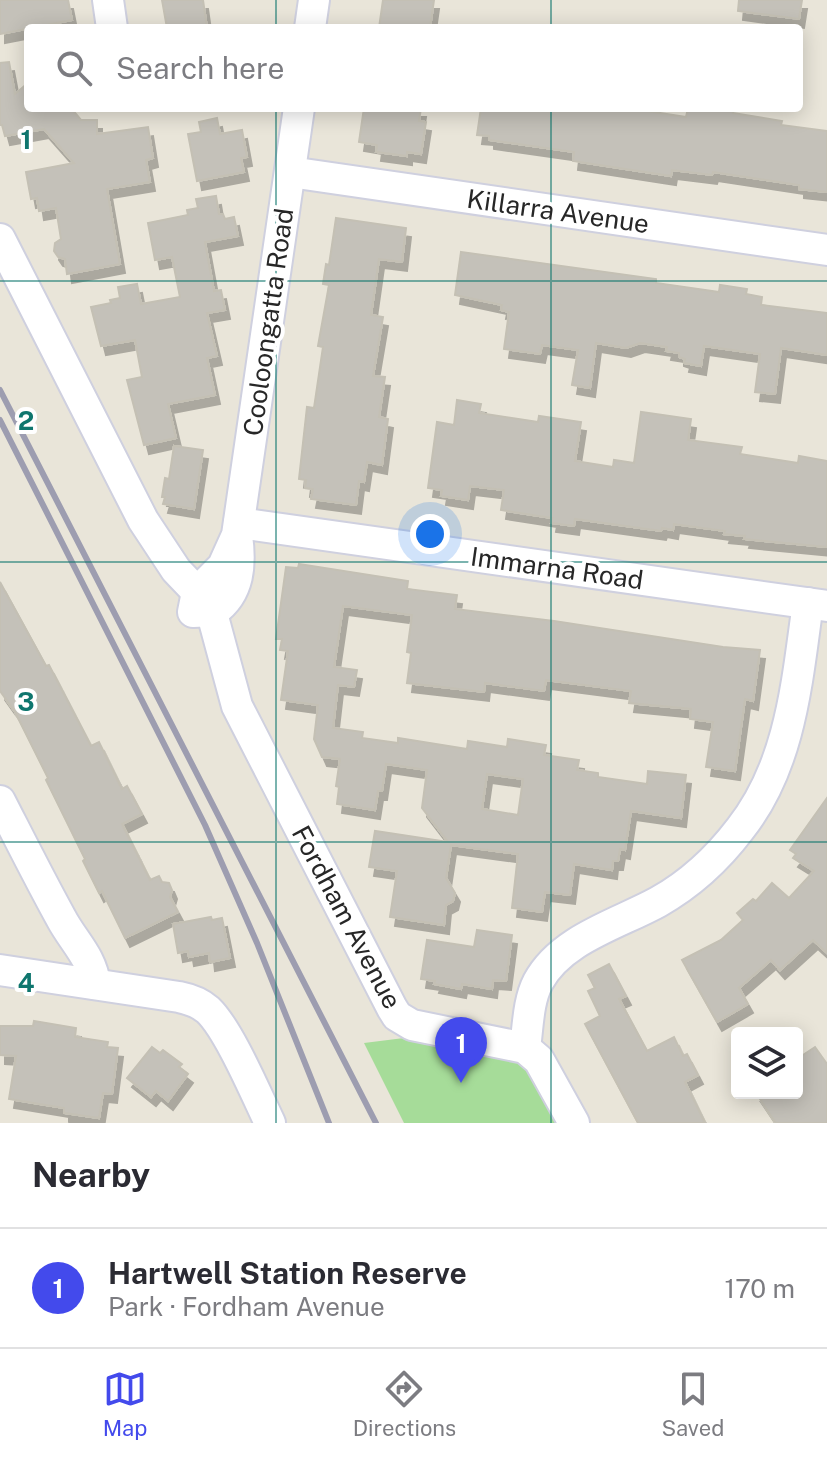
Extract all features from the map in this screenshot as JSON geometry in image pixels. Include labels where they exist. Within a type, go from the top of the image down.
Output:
[{"type":"street","points":[[108,0],[111,24]]},
{"type":"street","points":[[311,24],[314,0]]},
{"type":"street","name":"Cooloongatta Road","points":[[200,606],[223,566],[238,529],[298,112]]},
{"type":"street","name":"Killarra Avenue","points":[[290,172],[827,250]]},
{"type":"street","name":"Fordham Avenue","points":[[0,239],[143,520],[218,631],[237,706],[397,1016],[423,1028],[525,1048]]},
{"type":"street","name":"Immarna Road","points":[[238,529],[817,605]]},
{"type":"street","points":[[574,1123],[539,1060],[525,1048],[534,992],[554,960],[576,944],[680,888],[719,854],[752,813],[774,772],[817,605]]},
{"type":"street","points":[[0,801],[63,923],[84,982]]},
{"type":"street","points":[[0,970],[179,997],[207,1010],[222,1029],[270,1123]]},
{"type":"green space","points":[[412,1037],[518,1061],[528,1069],[560,1123],[404,1123],[364,1043]]},
{"type":"building","points":[[0,0],[68,0],[72,20],[24,24],[24,29],[0,34]]},
{"type":"building","points":[[162,0],[203,0],[206,24],[166,24]]},
{"type":"building","points":[[383,0],[434,0],[431,24],[380,24]]},
{"type":"building","points":[[739,0],[802,0],[799,19],[738,11]]},
{"type":"building","points":[[9,62],[15,94],[24,86],[24,112],[74,112],[81,120],[97,120],[97,134],[148,127],[153,158],[146,160],[150,182],[107,189],[120,264],[67,274],[65,259],[58,257],[54,251],[55,243],[61,239],[56,208],[39,211],[37,198],[31,199],[26,172],[74,163],[44,129],[5,136],[0,125],[0,63]]},
{"type":"building","points":[[363,112],[420,112],[419,121],[426,122],[421,154],[407,152],[407,156],[376,152],[377,145],[359,142]]},
{"type":"building","points":[[480,112],[654,112],[686,117],[687,112],[733,112],[782,121],[781,125],[827,131],[827,192],[713,172],[712,175],[672,170],[671,176],[573,161],[574,152],[489,140],[489,136],[477,135]]},
{"type":"building","points":[[217,118],[220,134],[242,130],[247,157],[241,158],[244,172],[197,181],[188,134],[201,132],[199,122]]},
{"type":"building","points":[[216,196],[219,214],[223,214],[225,219],[234,217],[238,236],[205,242],[214,291],[221,290],[225,310],[207,313],[217,356],[207,358],[215,395],[168,404],[176,438],[144,445],[127,380],[142,377],[135,340],[101,346],[91,307],[120,298],[118,287],[137,284],[141,304],[180,297],[172,257],[155,260],[148,223],[188,215],[187,210],[198,208],[196,199]]},
{"type":"building","points":[[336,218],[406,228],[402,262],[379,259],[371,315],[383,317],[373,376],[385,377],[379,417],[388,419],[382,465],[367,462],[364,482],[359,481],[356,505],[311,499],[313,489],[305,488],[306,480],[299,479],[307,407],[314,408],[323,347],[318,346],[329,285],[323,284]]},
{"type":"building","points":[[461,252],[656,279],[656,283],[719,292],[720,285],[747,289],[746,294],[762,297],[761,305],[827,313],[827,355],[781,348],[775,394],[755,392],[760,354],[704,346],[701,366],[684,363],[685,359],[679,357],[679,353],[666,351],[667,347],[640,343],[626,348],[596,343],[590,388],[572,385],[578,350],[542,345],[540,354],[504,349],[509,312],[501,310],[502,305],[455,295]]},
{"type":"building","points":[[457,400],[481,404],[479,413],[538,422],[539,416],[581,422],[575,461],[613,467],[614,460],[634,463],[641,412],[691,419],[688,440],[742,447],[740,454],[798,463],[799,456],[827,461],[827,547],[744,539],[745,536],[724,534],[725,531],[674,524],[673,530],[662,528],[661,531],[575,519],[574,526],[551,523],[552,518],[501,510],[504,490],[470,486],[468,500],[441,496],[442,490],[428,488],[437,422],[454,425]]},
{"type":"building","points":[[174,446],[203,450],[194,509],[163,504],[165,478],[169,479]]},
{"type":"building","points":[[299,564],[408,581],[407,589],[457,595],[455,609],[760,650],[753,701],[745,699],[735,771],[706,767],[713,722],[690,719],[691,709],[629,703],[631,691],[546,680],[544,691],[485,683],[484,692],[407,683],[412,615],[343,606],[334,667],[357,670],[354,687],[338,685],[333,728],[363,732],[362,738],[398,743],[398,738],[467,749],[468,741],[507,747],[508,739],[546,745],[544,755],[579,760],[577,770],[598,773],[598,777],[647,784],[648,771],[686,775],[681,818],[631,811],[625,850],[620,849],[618,861],[613,861],[612,870],[574,864],[570,895],[545,892],[542,912],[512,908],[518,854],[451,845],[446,878],[455,893],[453,901],[446,905],[444,925],[390,917],[397,871],[369,867],[375,831],[448,842],[422,808],[427,770],[386,764],[375,810],[337,804],[340,759],[322,757],[314,739],[318,705],[281,700],[288,651],[280,650],[282,639],[276,639],[286,567],[298,568]],"holes":[[[487,774],[523,779],[518,815],[482,809]]]},
{"type":"building","points":[[0,582],[46,666],[49,665],[91,746],[99,742],[122,789],[127,786],[142,814],[122,824],[150,880],[159,876],[162,882],[169,883],[172,890],[170,897],[178,912],[125,938],[83,861],[85,859],[15,712],[0,691]]},
{"type":"building","points":[[827,798],[827,953],[813,940],[780,970],[771,960],[739,988],[748,1004],[717,1022],[682,960],[721,940],[743,920],[737,913],[753,899],[756,901],[772,883],[789,898],[814,871],[793,858],[796,854],[790,850]]},
{"type":"building","points":[[211,917],[212,920],[222,918],[230,958],[210,962],[209,953],[189,957],[188,951],[178,953],[173,924]]},
{"type":"building","points":[[477,930],[512,935],[506,981],[493,980],[492,989],[462,984],[461,989],[421,979],[427,940],[474,947]]},
{"type":"building","points":[[609,964],[626,996],[619,999],[647,1051],[674,1037],[683,1056],[687,1054],[698,1075],[685,1082],[705,1123],[638,1123],[585,1024],[600,1016],[588,991],[595,988],[588,975]]},
{"type":"building","points":[[34,1021],[76,1028],[75,1037],[108,1042],[107,1047],[118,1048],[112,1094],[103,1093],[99,1118],[64,1113],[64,1108],[9,1099],[16,1056],[0,1055],[0,1026],[33,1026]]},
{"type":"building","points":[[152,1047],[160,1053],[163,1050],[182,1064],[179,1067],[188,1074],[168,1101],[156,1091],[151,1097],[127,1078]]},
{"type":"building","points":[[815,1047],[827,1064],[827,1123],[776,1123],[760,1099],[803,1099],[803,1055]]},
{"type":"railway","points":[[0,390],[376,1123]]},
{"type":"railway","points":[[0,420],[205,825],[257,943],[329,1123]]},
{"type":"place","name":"Hartwell Station Reserve","points":[[461,1083]]}]
